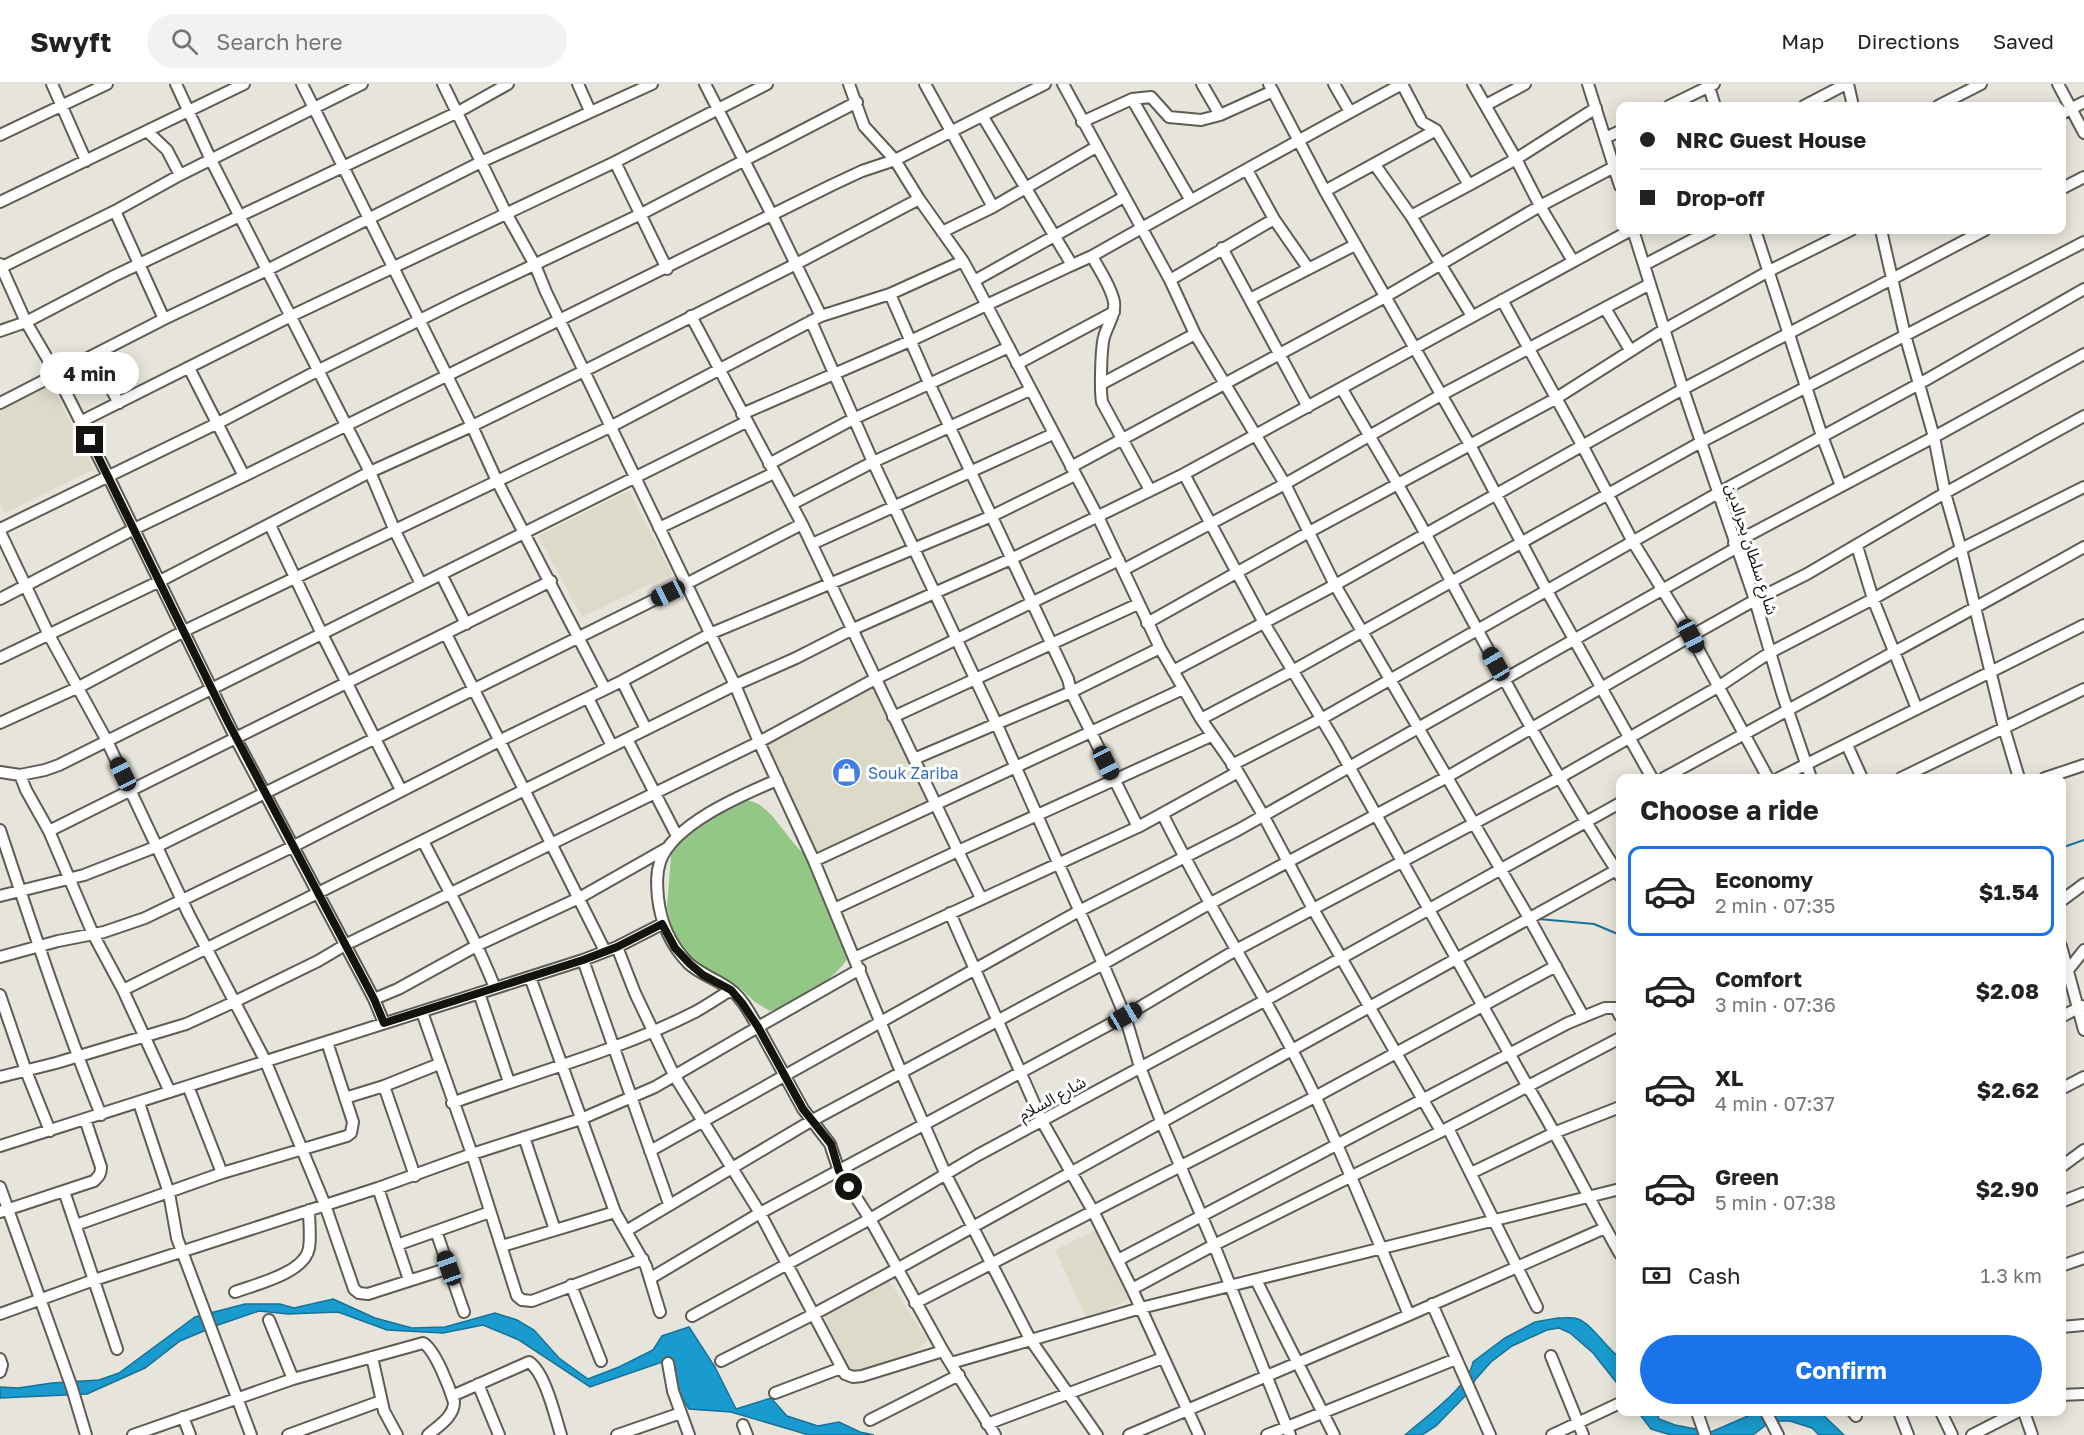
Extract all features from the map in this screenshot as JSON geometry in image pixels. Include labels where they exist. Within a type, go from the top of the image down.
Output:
[{"type":"street","points":[[52,84],[86,161]]},
{"type":"street","points":[[0,135],[107,84]]},
{"type":"street","points":[[176,84],[211,160],[370,472],[421,584]]},
{"type":"street","points":[[0,202],[244,84]]},
{"type":"street","points":[[302,84],[524,533],[551,581],[605,689]]},
{"type":"street","points":[[362,84],[180,175],[115,211],[0,266],[108,476],[212,690],[374,999],[384,1023]]},
{"type":"street","points":[[443,84],[506,213],[535,265],[634,478],[712,633],[814,861],[923,1124],[971,1228],[1030,1339],[1097,1435]]},
{"type":"street","points":[[0,331],[27,322],[140,263],[458,112],[508,84]]},
{"type":"street","points":[[578,84],[590,111]]},
{"type":"street","points":[[0,403],[481,162],[652,84]]},
{"type":"street","points":[[705,84],[796,264],[832,373],[997,725],[1103,964],[1125,1016],[1140,1067],[1161,1121],[1214,1245],[1288,1432]]},
{"type":"street","points":[[80,422],[291,316],[615,162],[767,84]]},
{"type":"street","points":[[849,84],[864,126],[895,160],[919,199],[963,261],[1098,517],[1160,648],[1211,736],[1235,769],[1263,815],[1312,909],[1424,1100],[1471,1173],[1537,1306]]},
{"type":"street","points":[[925,84],[993,207]]},
{"type":"street","points":[[0,598],[134,529],[244,477],[772,215],[862,171],[895,160],[1045,84]]},
{"type":"street","points":[[1063,84],[1170,280],[1195,334],[1285,484],[1335,585],[1391,678],[1583,1016]]},
{"type":"street","points":[[1203,84],[1220,115]]},
{"type":"street","points":[[1334,84],[1350,112]]},
{"type":"street","points":[[1,770],[20,775],[59,765],[634,478],[832,373],[910,340],[1092,256],[1190,199],[1247,171],[1402,84],[1422,122],[1436,130],[1469,185]]},
{"type":"street","points":[[1473,84],[1573,261]]},
{"type":"street","points":[[1486,105],[1525,84]]},
{"type":"street","points":[[1588,84],[1616,173]]},
{"type":"street","points":[[1812,102],[1847,84],[1851,102]]},
{"type":"street","points":[[1946,102],[1981,84]]},
{"type":"street","points":[[2058,84],[2084,133]]},
{"type":"street","points":[[1677,102],[1710,85],[1714,102]]},
{"type":"street","points":[[1082,122],[1132,99],[1151,97],[1169,117],[1201,120],[1220,115],[1271,87],[1325,191],[1470,445],[1601,690],[1650,774]]},
{"type":"street","points":[[1132,99],[1190,199]]},
{"type":"street","points":[[449,1268],[368,1294],[356,1292],[325,1205],[265,1060],[182,900],[107,741],[49,635],[0,530],[218,423],[317,371],[641,214],[857,102]]},
{"type":"street","points":[[2066,112],[2084,102]]},
{"type":"street","points":[[1411,216],[1516,159],[1596,108]]},
{"type":"street","points":[[983,117],[1072,265]]},
{"type":"street","points":[[1325,191],[1436,130]]},
{"type":"street","points":[[147,131],[167,150],[180,175]]},
{"type":"street","points":[[1605,138],[1616,133]]},
{"type":"street","points":[[942,232],[993,207],[1096,147]]},
{"type":"street","points":[[615,162],[667,268]]},
{"type":"street","points":[[1375,165],[1442,264],[1472,316]]},
{"type":"street","points":[[0,957],[113,929],[145,918],[294,846],[401,790],[622,681],[712,633],[992,516],[1073,471],[1124,439],[1385,297],[1540,206],[1614,167]]},
{"type":"street","points":[[1247,171],[1274,219],[1308,268]]},
{"type":"street","points":[[2066,186],[2084,177]]},
{"type":"street","points":[[974,281],[1124,197]]},
{"type":"street","points":[[0,658],[160,581],[370,472],[472,426],[584,371],[919,199]]},
{"type":"street","points":[[115,211],[164,319]]},
{"type":"street","points":[[1170,280],[1274,219]]},
{"type":"street","points":[[123,990],[735,685],[851,630],[1011,559],[1184,474],[1624,234]]},
{"type":"street","name":"شارع سلطان بحرالدين","points":[[1633,234],[1735,546],[1755,600],[1769,653],[1810,774]]},
{"type":"street","points":[[1644,265],[1703,234]]},
{"type":"street","points":[[1756,234],[1822,436],[1841,486]]},
{"type":"street","points":[[1148,623],[1309,532],[1555,399],[1665,329],[1843,234]]},
{"type":"street","points":[[1882,234],[1905,335],[1934,437],[1945,493],[1976,608],[2004,728],[2018,774]]},
{"type":"street","points":[[1173,671],[1335,585],[1683,389],[1977,234]]},
{"type":"street","points":[[1201,719],[1450,584],[1701,442],[2084,242]]},
{"type":"street","points":[[1250,299],[1355,245]]},
{"type":"street","points":[[1222,248],[1308,407]]},
{"type":"street","points":[[1092,256],[1113,299],[1114,312],[1104,339],[1102,402],[1150,490]]},
{"type":"street","points":[[0,723],[79,687],[184,631],[610,427],[816,319],[890,294],[963,261]]},
{"type":"street","points":[[0,1077],[186,1024],[234,1002],[653,792],[759,742],[875,679],[956,639],[1210,523],[1285,484],[1441,395],[1650,284]]},
{"type":"street","points":[[854,958],[1162,815],[1235,769],[1391,678],[1718,493],[1919,384],[2084,289]]},
{"type":"street","points":[[890,294],[929,383],[1068,679],[1071,692],[1138,827]]},
{"type":"street","points":[[1502,300],[1633,542],[1691,636],[1766,774]]},
{"type":"street","points":[[1605,308],[1630,350]]},
{"type":"street","points":[[1017,364],[1114,312]]},
{"type":"street","points":[[691,316],[812,544],[851,630],[981,898]]},
{"type":"street","points":[[1102,383],[1195,334]]},
{"type":"street","points":[[659,528],[772,468],[853,419],[1009,347]]},
{"type":"street","points":[[650,1151],[1079,911],[1184,858],[1420,729],[1841,486],[2084,354]]},
{"type":"street","points":[[93,356],[119,403]]},
{"type":"street","points":[[189,368],[244,477]]},
{"type":"street","points":[[1342,389],[1425,533],[1450,584],[1559,778],[1616,867]]},
{"type":"street","points":[[792,504],[873,462],[1030,390]]},
{"type":"street","points":[[626,1230],[811,1121],[1447,777],[1691,636],[1857,546],[1945,493],[2084,416]]},
{"type":"street","points":[[812,544],[1053,434]]},
{"type":"street","points":[[1184,474],[1264,623],[1349,766],[1528,1087],[1556,1132],[1616,1247]]},
{"type":"street","points":[[651,1278],[760,1213],[1125,1016],[1236,950],[1559,778],[1718,687],[1769,653],[1873,599],[1961,549],[2084,487]]},
{"type":"street","points":[[0,896],[94,872],[158,846],[802,524]]},
{"type":"street","points":[[270,525],[401,790]]},
{"type":"street","points":[[1857,546],[1873,599],[1917,709]]},
{"type":"street","points":[[1671,774],[2084,547]]},
{"type":"street","points":[[441,574],[466,624]]},
{"type":"street","points":[[49,831],[551,581]]},
{"type":"street","points":[[893,717],[1138,604]]},
{"type":"street","points":[[1787,774],[2084,625]]},
{"type":"street","points":[[446,634],[605,951]]},
{"type":"street","points":[[914,759],[1071,692],[1160,648]]},
{"type":"street","points":[[622,681],[646,729]]},
{"type":"street","points":[[814,861],[1183,689]]},
{"type":"street","points":[[1909,774],[2084,689]]},
{"type":"street","points":[[588,698],[612,746]]},
{"type":"street","points":[[834,909],[1211,736]]},
{"type":"street","points":[[627,739],[677,836]]},
{"type":"street","points":[[1847,745],[1860,774]]},
{"type":"street","points":[[2057,774],[2084,765]]},
{"type":"street","points":[[20,775],[49,831],[93,934],[123,990],[170,1092]]},
{"type":"street","points":[[777,780],[727,802],[677,836],[667,848],[660,861],[657,875],[662,924],[675,948],[703,975],[731,990],[758,1027],[811,1121],[831,1144],[839,1171],[870,1219],[915,1303],[995,1435]]},
{"type":"street","name":"شارع السلام","points":[[692,1316],[1616,805]]},
{"type":"street","points":[[1162,815],[1315,1097],[1409,1315]]},
{"type":"street","points":[[0,830],[77,1056],[101,1114]]},
{"type":"street","points":[[423,841],[478,945],[495,988]]},
{"type":"street","points":[[374,999],[405,985],[478,945],[579,898],[667,848]]},
{"type":"street","points":[[721,1361],[897,1269],[1529,918],[1616,874]]},
{"type":"street","points":[[2066,897],[2084,884]]},
{"type":"street","points":[[950,913],[1042,1121],[1118,1260],[1199,1435]]},
{"type":"street","points":[[0,1146],[583,960],[617,947],[662,924]]},
{"type":"street","points":[[617,947],[635,993],[674,1075],[760,1213],[840,1368],[849,1376],[862,1376],[943,1351]]},
{"type":"street","points":[[2066,972],[2084,950]]},
{"type":"street","points":[[583,960],[669,1204]]},
{"type":"street","points":[[915,1303],[1315,1097],[1556,966]]},
{"type":"street","points":[[0,1314],[94,1280],[415,1176],[472,1154],[581,1119],[632,1098],[860,969]]},
{"type":"street","points":[[530,977],[615,1212],[643,1259],[651,1278],[660,1312]]},
{"type":"street","points":[[2066,979],[2081,1006],[2084,1030]]},
{"type":"street","points":[[452,1102],[561,1066],[652,1031],[696,1011],[731,990]]},
{"type":"street","points":[[479,993],[509,1082]]},
{"type":"street","points":[[0,995],[26,1071],[50,1131]]},
{"type":"street","points":[[2066,1014],[2081,1006]]},
{"type":"street","points":[[1118,1260],[1583,1016],[1611,1007],[1616,1008]]},
{"type":"street","points":[[422,1012],[472,1154],[514,1290],[522,1300],[532,1300],[643,1259]]},
{"type":"street","points":[[1132,1289],[1616,1040]]},
{"type":"street","points":[[76,1225],[222,1173],[341,1138],[351,1133],[353,1122],[327,1042]]},
{"type":"street","points":[[345,1098],[384,1086],[439,1064]]},
{"type":"street","points":[[2066,1086],[2084,1077]]},
{"type":"street","points":[[188,1086],[222,1173]]},
{"type":"street","points":[[384,1086],[415,1176]]},
{"type":"street","points":[[139,1103],[169,1193],[175,1231],[251,1435]]},
{"type":"street","points":[[1471,1173],[1556,1132],[1616,1109]]},
{"type":"street","points":[[4,1210],[94,1181],[101,1173],[85,1119]]},
{"type":"street","points":[[524,1137],[555,1230]]},
{"type":"street","points":[[2066,1163],[2084,1150]]},
{"type":"street","points":[[0,1187],[4,1210],[40,1299],[86,1435]]},
{"type":"street","points":[[378,1188],[409,1280]]},
{"type":"street","points":[[951,1363],[1141,1308],[1616,1189]]},
{"type":"street","points":[[64,1191],[117,1349]]},
{"type":"street","points":[[2066,1200],[2084,1193]]},
{"type":"street","points":[[235,1292],[288,1272],[303,1260],[309,1248],[309,1210]]},
{"type":"street","points":[[397,1245],[490,1212]]},
{"type":"street","points":[[502,1246],[615,1212]]},
{"type":"street","points":[[1129,1435],[1605,1228]]},
{"type":"street","points":[[436,1231],[464,1312]]},
{"type":"street","points":[[2066,1264],[2084,1258]]},
{"type":"street","points":[[1256,1280],[1334,1435]]},
{"type":"street","points":[[571,1285],[601,1361]]},
{"type":"street","points":[[1432,1305],[1490,1435]]},
{"type":"street","points":[[269,1320],[293,1379]]},
{"type":"street","points":[[2066,1327],[2084,1325]]},
{"type":"street","points":[[133,1435],[293,1379],[425,1344],[435,1358],[452,1396],[453,1412],[428,1435]]},
{"type":"street","points":[[1551,1356],[1583,1435]]},
{"type":"street","points":[[372,1357],[381,1401],[395,1434]]},
{"type":"street","points":[[987,1424],[1163,1358]]},
{"type":"street","points":[[0,1359],[2,1365],[0,1372]]},
{"type":"street","points":[[1267,1435],[1288,1432],[1322,1414],[1456,1359]]},
{"type":"street","points":[[452,1396],[525,1362],[532,1364],[542,1380],[561,1435]]},
{"type":"street","points":[[668,1363],[673,1391],[689,1435]]},
{"type":"street","points":[[775,1393],[840,1368]]},
{"type":"street","points":[[870,1420],[959,1376]]},
{"type":"street","points":[[478,1384],[499,1435]]},
{"type":"street","points":[[2066,1395],[2084,1394]]},
{"type":"street","points":[[288,1435],[381,1401]]},
{"type":"street","points":[[1552,1435],[1616,1405]]},
{"type":"street","points":[[622,1434],[681,1413]]},
{"type":"street","points":[[1698,1416],[1705,1435]]},
{"type":"street","points":[[1768,1416],[1778,1435]]},
{"type":"street","points":[[1901,1416],[1908,1435]]},
{"type":"street","points":[[1943,1416],[1952,1435]]},
{"type":"street","points":[[1972,1435],[2009,1416]]},
{"type":"street","points":[[2025,1416],[2032,1435]]},
{"type":"street","points":[[183,1417],[190,1435]]},
{"type":"shaded area","points":[[52,385],[94,469],[5,513],[0,503],[0,410]]},
{"type":"shaded area","points":[[629,491],[672,574],[582,617],[538,536]]},
{"type":"shaded area","name":"Souk Zariba","points":[[874,682],[933,804],[815,858],[762,742]]},
{"type":"shaded area","points":[[1097,1229],[1132,1298],[1087,1319],[1055,1250]]},
{"type":"shaded area","points":[[888,1279],[928,1340],[911,1355],[895,1362],[857,1372],[850,1370],[823,1314]]},
{"type":"green space","points":[[735,801],[750,801],[766,809],[807,856],[850,952],[843,965],[820,986],[798,1001],[770,1011],[755,1002],[740,988],[703,969],[685,950],[672,931],[667,907],[671,856],[677,840]]},
{"type":"water","points":[[333,1299],[375,1318],[412,1328],[445,1327],[495,1313],[517,1320],[534,1330],[559,1358],[588,1379],[653,1350],[662,1336],[689,1327],[715,1367],[736,1409],[771,1398],[787,1416],[818,1426],[839,1422],[860,1432],[874,1435],[809,1435],[731,1412],[689,1409],[675,1387],[668,1360],[590,1387],[519,1340],[483,1325],[443,1333],[387,1330],[338,1312],[288,1314],[259,1311],[180,1341],[145,1368],[87,1394],[0,1398],[0,1387],[18,1388],[99,1380],[119,1373],[195,1317],[245,1304],[280,1304],[294,1308]]},
{"type":"water","points":[[1574,1318],[1583,1322],[1616,1354],[1616,1382],[1593,1353],[1570,1333],[1559,1328],[1547,1330],[1512,1346],[1491,1362],[1475,1380],[1470,1391],[1436,1426],[1422,1435],[1405,1435],[1455,1392],[1470,1372],[1473,1362],[1505,1338],[1535,1322]]},
{"type":"water","points":[[1641,1416],[1658,1416],[1659,1419],[1675,1425],[1711,1432],[1748,1416],[1824,1416],[1844,1435],[1819,1435],[1812,1428],[1790,1421],[1771,1421],[1753,1435],[1671,1435],[1651,1429]]},
{"type":"waterway","points":[[2066,846],[2084,840]]},
{"type":"waterway","points":[[1539,919],[1594,924],[1616,933]]},
{"type":"place","name":"Souk Zariba","points":[[847,773]]},
{"type":"route","points":[[90,440],[212,690],[374,999],[384,1023],[583,960],[617,947],[662,924],[675,948],[690,964],[703,975],[731,990],[742,1003],[758,1027],[803,1109],[831,1144],[839,1171],[849,1187]]}]
